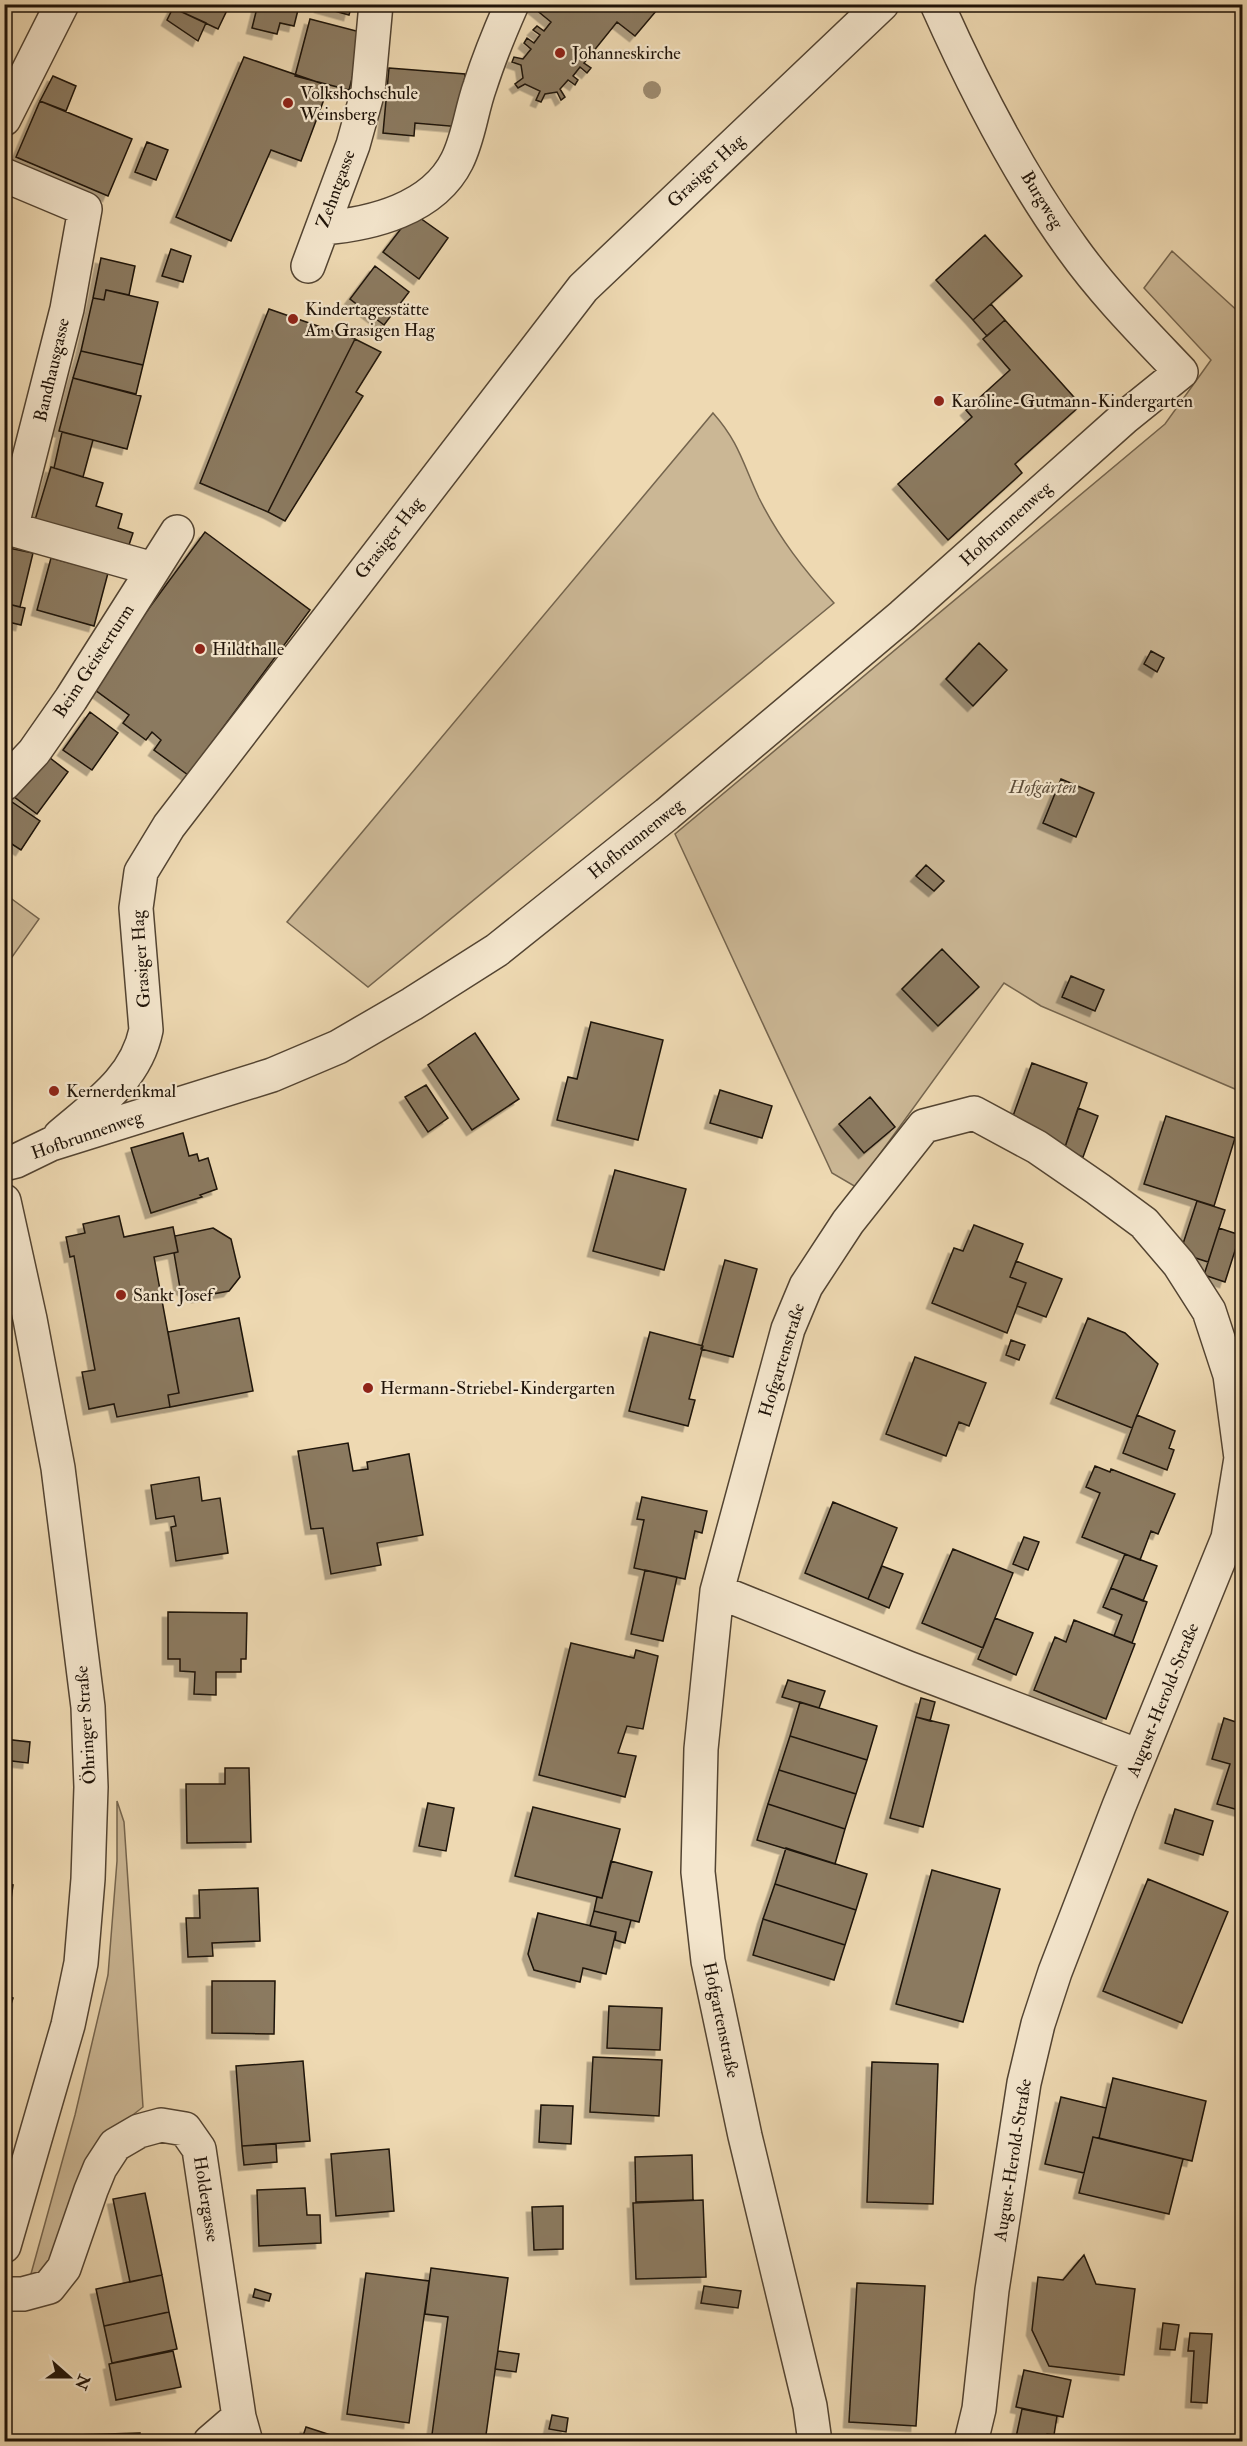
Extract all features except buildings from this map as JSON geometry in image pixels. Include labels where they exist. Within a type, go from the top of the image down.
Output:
[{"type":"street","points":[[4,119],[62,4]]},
{"type":"street","name":"Zehntgasse","points":[[308,266],[353,145],[368,91],[376,4]]},
{"type":"street","points":[[323,228],[356,225],[389,216],[422,199],[446,180],[466,139],[479,88],[512,4]]},
{"type":"street","name":"Grasiger Hag","points":[[51,1144],[120,1085],[135,1064],[143,1046],[146,1030],[137,899],[141,872],[169,826],[583,288],[882,4]]},
{"type":"street","name":"Burgweg","points":[[937,4],[958,52],[1008,144],[1072,249],[1181,372]]},
{"type":"street","name":"Bandhausgasse","points":[[4,175],[85,209],[62,332],[8,528]]},
{"type":"street","name":"Hofbrunnenweg","points":[[4,1164],[16,1161],[51,1144],[272,1075],[338,1047],[412,1004],[497,950],[667,814],[893,623],[1116,426],[1181,372]]},
{"type":"street","points":[[8,528],[153,569]]},
{"type":"street","name":"Beim Geisterturm","points":[[4,784],[34,752],[71,699],[177,532]]},
{"type":"street","name":"August-Herold-Straße","points":[[924,1126],[974,1113],[1037,1147],[1144,1223],[1179,1264],[1209,1311],[1230,1375],[1241,1458],[1228,1538],[1139,1756],[1059,1961],[1038,2024],[1024,2083],[992,2290],[979,2409],[971,2442]]},
{"type":"street","name":"Hofgartenstraße","points":[[815,2442],[810,2406],[748,2147],[711,1972],[699,1883],[701,1749],[717,1591],[789,1329],[806,1286],[848,1222],[924,1126]]},
{"type":"street","name":"Öhringer Straße","points":[[4,1201],[22,1276],[58,1468],[88,1707],[91,1787],[88,1879],[81,1963],[68,2025],[4,2246]]},
{"type":"street","points":[[717,1591],[908,1668],[1139,1756]]},
{"type":"street","name":"Holdergasse","points":[[4,2294],[23,2294],[49,2287],[64,2268],[100,2168],[115,2145],[139,2131],[160,2125],[185,2129],[198,2149],[243,2429]]},
{"type":"street","points":[[210,2442],[243,2429]]},
{"type":"green space","name":"Hofgärten","points":[[1172,251],[1242,315],[1242,1092],[1041,1006],[1004,983],[856,1187],[832,1173],[675,834],[1165,424],[1211,360],[1144,288]]},
{"type":"green space","points":[[713,413],[735,444],[759,498],[775,527],[802,566],[834,603],[368,987],[287,922]]},
{"type":"green space","points":[[5,894],[39,919],[5,967]]},
{"type":"green space","points":[[117,1801],[124,1822],[143,2107],[107,2135],[45,2277],[29,2281],[75,2115],[108,1975],[117,1861]]},
{"type":"place","name":"Johanneskirche","points":[[560,53]]},
{"type":"place","name":"Volkshochschule Weinsberg","points":[[288,103]]},
{"type":"place","name":"Kindertagesstätte Am Grasigen Hag","points":[[293,319]]},
{"type":"place","name":"Karoline-Gutmann-Kindergarten","points":[[939,401]]},
{"type":"place","name":"Hildthalle","points":[[200,649]]},
{"type":"place","name":"Kernerdenkmal","points":[[54,1091]]},
{"type":"place","name":"Sankt Josef","points":[[121,1295]]},
{"type":"place","name":"Hermann-Striebel-Kindergarten","points":[[368,1388]]}]
